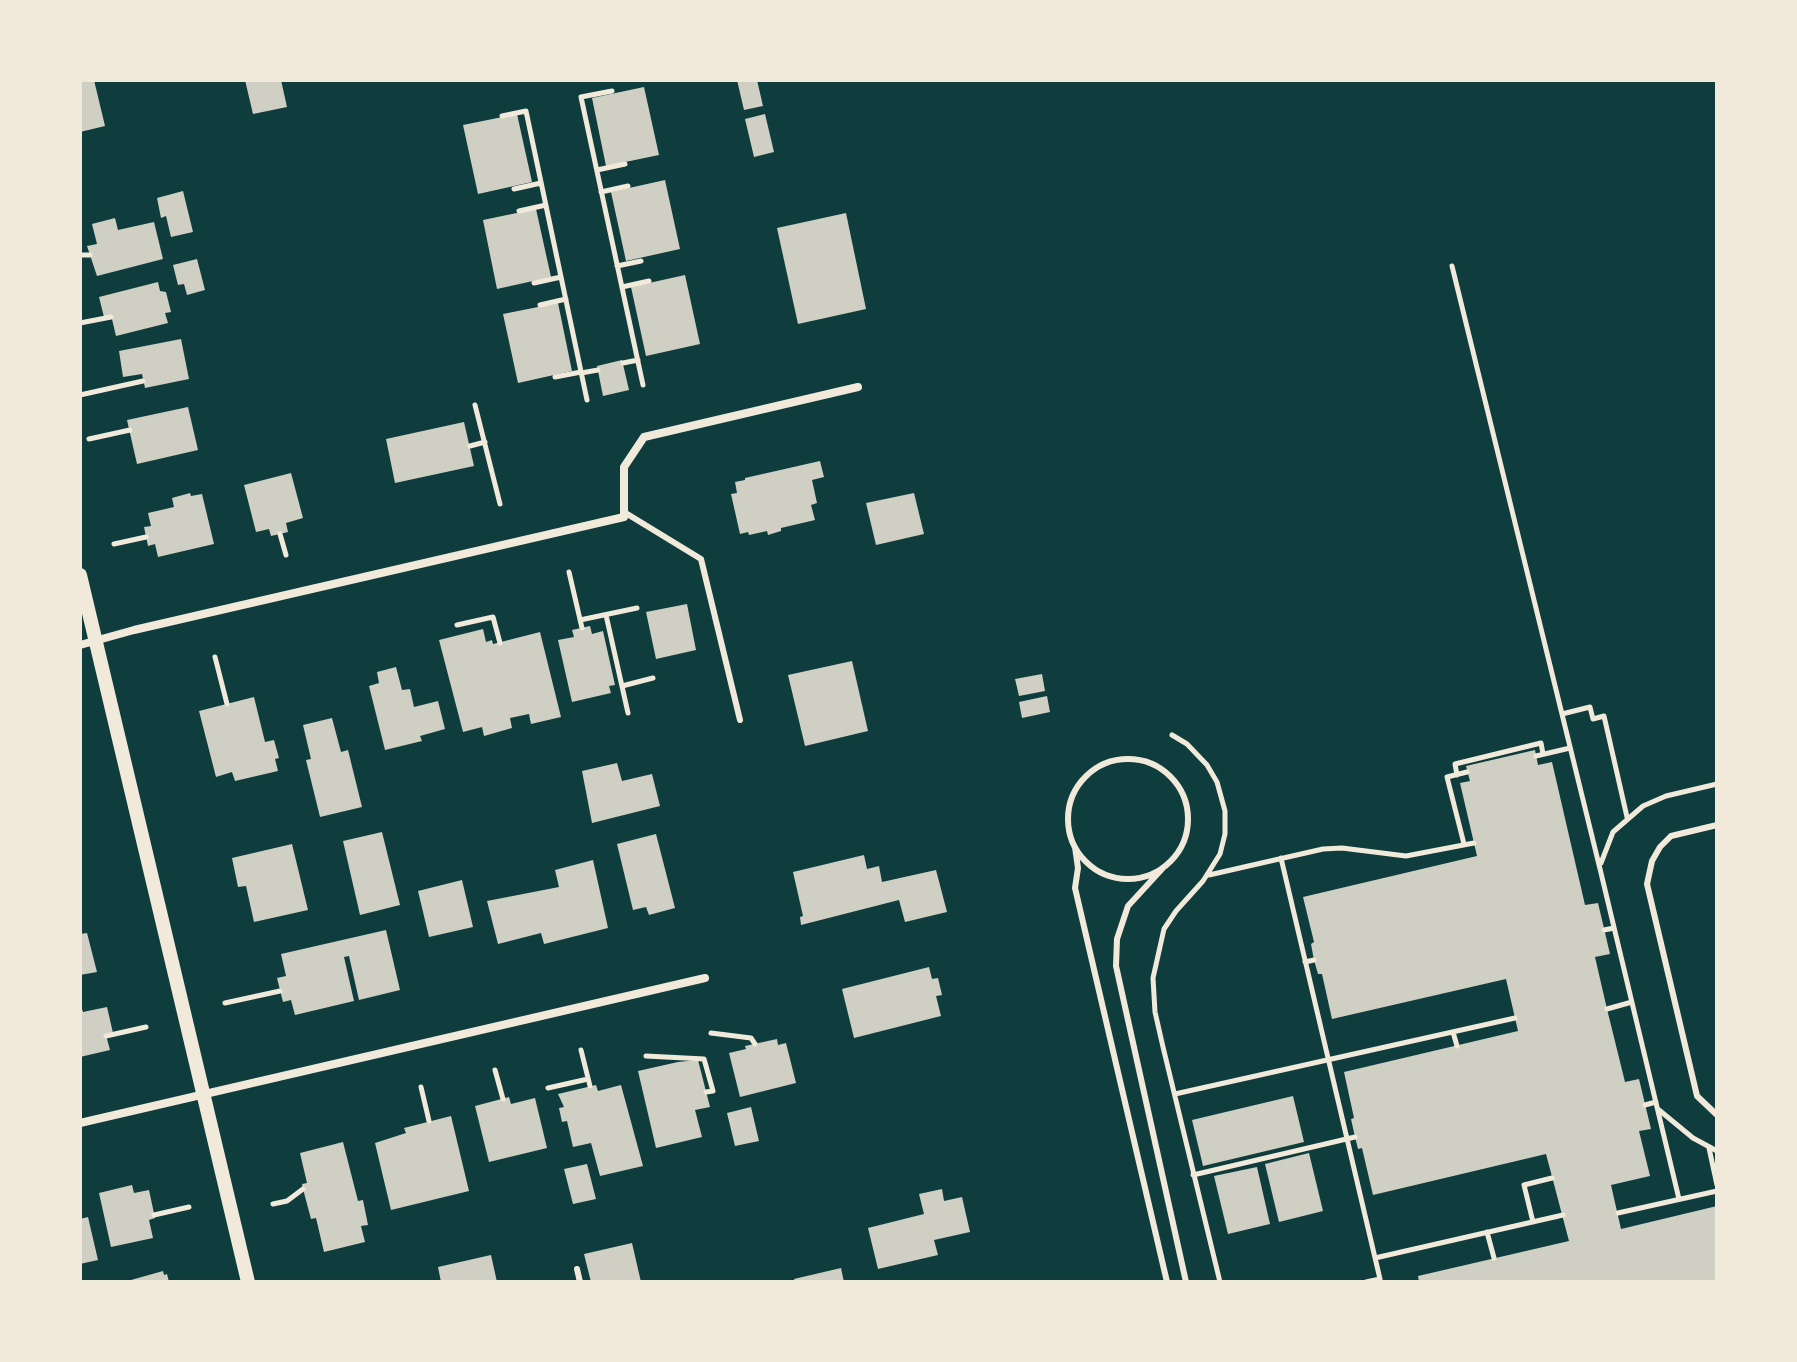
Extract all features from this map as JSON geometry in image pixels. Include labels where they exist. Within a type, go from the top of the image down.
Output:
[{"type":"street","points":[[80,645],[624,517],[624,467],[644,437],[858,387]]},
{"type":"street","points":[[80,575],[248,1282]]},
{"type":"street","points":[[80,1123],[705,978]]},
{"type":"lane","points":[[624,512],[701,559],[740,720]]},
{"type":"lane","points":[[1167,1282],[1075,888],[1078,868],[1069,828],[1069,808],[1076,789],[1089,774],[1106,763],[1126,759],[1145,762],[1163,770],[1186,800],[1188,819],[1185,838],[1176,855],[1128,906],[1117,939],[1116,966],[1186,1282]]},
{"type":"lane","points":[[1717,825],[1671,836],[1652,861],[1647,880],[1697,1096],[1717,1115]]},
{"type":"lane","points":[[1075,847],[1087,863],[1105,874],[1124,879],[1144,877],[1162,869]]},
{"type":"lane","points":[[577,1269],[580,1282]]},
{"type":"path","points":[[612,91],[581,97],[643,385]]},
{"type":"path","points":[[502,116],[526,111],[587,400]]},
{"type":"path","points":[[597,170],[625,164]]},
{"type":"path","points":[[514,189],[541,183]]},
{"type":"path","points":[[601,192],[628,186]]},
{"type":"path","points":[[519,211],[546,205]]},
{"type":"path","points":[[80,255],[90,255]]},
{"type":"path","points":[[617,266],[641,261]]},
{"type":"path","points":[[1452,266],[1601,873]]},
{"type":"path","points":[[534,283],[561,277]]},
{"type":"path","points":[[622,287],[649,281]]},
{"type":"path","points":[[540,305],[566,299]]},
{"type":"path","points":[[80,323],[111,317]]},
{"type":"path","points":[[623,363],[638,360]]},
{"type":"path","points":[[555,377],[598,370]]},
{"type":"path","points":[[80,395],[143,381]]},
{"type":"path","points":[[475,405],[500,504]]},
{"type":"path","points":[[89,439],[130,430]]},
{"type":"path","points":[[470,446],[485,442]]},
{"type":"path","points":[[280,534],[286,555]]},
{"type":"path","points":[[114,544],[146,537]]},
{"type":"path","points":[[569,572],[582,628]]},
{"type":"path","points":[[580,620],[637,608]]},
{"type":"path","points":[[606,615],[628,713]]},
{"type":"path","points":[[457,625],[493,617],[500,643]]},
{"type":"path","points":[[215,657],[227,704]]},
{"type":"path","points":[[622,686],[653,678]]},
{"type":"path","points":[[1562,714],[1590,707],[1593,719],[1604,716],[1627,818]]},
{"type":"path","points":[[1172,735],[1187,744],[1203,760],[1217,782],[1223,801],[1225,834],[1220,854],[1208,875],[1169,921],[1154,967],[1155,1012],[1220,1282]]},
{"type":"path","points":[[1457,775],[1455,764],[1541,743],[1543,754]]},
{"type":"path","points":[[1536,756],[1570,748]]},
{"type":"path","points":[[1464,844],[1447,777],[1467,772]]},
{"type":"path","points":[[1208,875],[1334,848],[1389,855],[1419,855],[1474,843]]},
{"type":"path","points":[[1281,858],[1380,1279],[1366,1282]]},
{"type":"path","points":[[1604,930],[1614,928]]},
{"type":"path","points":[[1305,962],[1314,960]]},
{"type":"path","points":[[225,1003],[280,991]]},
{"type":"path","points":[[1607,1009],[1632,1002]]},
{"type":"path","points":[[1175,1094],[1515,1018]]},
{"type":"path","points":[[106,1036],[146,1027]]},
{"type":"path","points":[[1453,1032],[1457,1046]]},
{"type":"path","points":[[711,1033],[751,1038],[755,1044]]},
{"type":"path","points":[[548,1088],[589,1082],[581,1050]]},
{"type":"path","points":[[646,1056],[704,1059],[713,1091],[706,1092]]},
{"type":"path","points":[[495,1070],[503,1099]]},
{"type":"path","points":[[421,1087],[429,1121]]},
{"type":"path","points":[[1645,1105],[1657,1106],[1685,1131],[1717,1151]]},
{"type":"path","points":[[1685,1131],[1692,1121]]},
{"type":"path","points":[[1193,1175],[1355,1137]]},
{"type":"path","points":[[1618,1213],[1717,1188],[1709,1147]]},
{"type":"path","points":[[1533,1222],[1524,1185],[1552,1178]]},
{"type":"path","points":[[273,1204],[287,1201],[303,1189]]},
{"type":"path","points":[[154,1215],[189,1207]]},
{"type":"path","points":[[1375,1258],[1563,1215]]},
{"type":"path","points":[[1487,1232],[1494,1258]]},
{"type":"building","points":[[80,80],[94,80],[105,126],[80,132]]},
{"type":"building","points":[[245,80],[281,80],[287,107],[253,114]]},
{"type":"building","points":[[737,80],[757,80],[763,106],[744,110]]},
{"type":"building","points":[[644,87],[659,155],[606,166],[592,98]]},
{"type":"building","points":[[517,114],[532,182],[478,194],[463,125]]},
{"type":"building","points":[[765,114],[774,152],[754,157],[745,119]]},
{"type":"building","points":[[665,180],[680,249],[626,261],[611,192]]},
{"type":"building","points":[[183,191],[193,232],[171,237],[166,216],[161,218],[157,198]]},
{"type":"building","points":[[536,209],[551,277],[497,289],[483,220]]},
{"type":"building","points":[[846,213],[866,309],[798,324],[777,228]]},
{"type":"building","points":[[115,218],[118,230],[154,222],[163,259],[97,276],[87,246],[97,244],[92,224]]},
{"type":"building","points":[[197,259],[205,290],[187,295],[184,284],[178,285],[173,265]]},
{"type":"building","points":[[685,275],[700,344],[646,356],[631,287]]},
{"type":"building","points":[[158,282],[160,291],[166,292],[171,312],[165,313],[168,323],[116,336],[111,315],[104,317],[99,297]]},
{"type":"building","points":[[558,303],[572,371],[518,383],[503,314]]},
{"type":"building","points":[[181,339],[189,379],[145,388],[142,374],[123,377],[119,351]]},
{"type":"building","points":[[622,360],[629,390],[603,396],[597,366]]},
{"type":"building","points":[[188,407],[198,450],[137,464],[127,420]]},
{"type":"building","points":[[464,422],[474,466],[395,483],[386,439]]},
{"type":"building","points":[[820,461],[824,477],[812,480],[817,503],[811,505],[815,520],[781,528],[781,531],[768,535],[767,531],[740,534],[731,494],[737,493],[735,482]]},
{"type":"building","points":[[291,473],[303,518],[286,523],[288,532],[271,536],[269,529],[256,532],[244,485]]},
{"type":"building","points":[[190,493],[191,496],[202,494],[214,544],[158,557],[155,544],[148,546],[144,527],[151,526],[148,513],[174,507],[172,498]]},
{"type":"building","points":[[914,493],[924,534],[876,545],[866,503]]},
{"type":"building","points":[[687,604],[696,650],[656,659],[646,612]]},
{"type":"building","points":[[590,626],[592,634],[603,631],[615,685],[609,686],[611,693],[572,702],[558,640],[574,637],[572,630]]},
{"type":"building","points":[[483,629],[486,642],[492,640],[493,644],[540,632],[561,717],[531,724],[529,714],[510,718],[512,728],[484,736],[482,727],[463,732],[439,640]]},
{"type":"building","points":[[852,661],[868,731],[805,746],[788,675]]},
{"type":"building","points":[[396,667],[402,690],[410,689],[414,707],[438,701],[445,729],[420,736],[422,741],[385,750],[369,686],[379,683],[377,672]]},
{"type":"building","points":[[1042,674],[1045,691],[1019,696],[1015,679]]},
{"type":"building","points":[[1047,696],[1050,712],[1022,718],[1019,702]]},
{"type":"building","points":[[254,697],[265,742],[274,740],[279,758],[275,759],[278,771],[235,781],[232,772],[216,777],[199,711]]},
{"type":"building","points":[[332,718],[341,752],[348,750],[362,807],[320,817],[306,760],[311,759],[303,725]]},
{"type":"building","points":[[1535,750],[1538,765],[1552,762],[1585,905],[1598,903],[1610,954],[1595,957],[1607,1009],[1625,1082],[1639,1079],[1651,1129],[1639,1131],[1650,1176],[1611,1185],[1621,1229],[1717,1206],[1717,1282],[1419,1282],[1418,1276],[1569,1241],[1546,1154],[1373,1195],[1362,1148],[1358,1149],[1355,1137],[1344,1072],[1518,1031],[1506,979],[1332,1019],[1322,974],[1318,974],[1314,960],[1311,944],[1314,942],[1303,897],[1477,856],[1460,783],[1470,781],[1466,766]]},
{"type":"building","points":[[617,763],[622,781],[652,774],[660,806],[592,823],[582,771]]},
{"type":"building","points":[[382,832],[400,905],[360,915],[343,841]]},
{"type":"building","points":[[656,834],[675,908],[649,915],[646,907],[633,910],[617,844]]},
{"type":"building","points":[[292,844],[308,910],[254,922],[246,886],[238,887],[232,858]]},
{"type":"building","points":[[864,855],[867,869],[879,866],[882,882],[936,870],[947,912],[905,922],[899,900],[801,925],[800,917],[803,916],[793,872]]},
{"type":"building","points":[[593,860],[608,928],[544,944],[541,933],[498,944],[487,901],[559,887],[555,870]]},
{"type":"building","points":[[462,880],[473,927],[429,937],[418,891]]},
{"type":"building","points":[[386,930],[400,990],[359,1000],[349,956],[344,957],[354,1001],[295,1015],[291,1000],[283,1002],[277,978],[286,976],[281,954]]},
{"type":"building","points":[[87,933],[97,972],[80,975],[80,934]]},
{"type":"building","points":[[929,967],[932,979],[938,978],[942,995],[936,996],[941,1016],[854,1038],[842,989]]},
{"type":"building","points":[[80,1003],[83,1012],[107,1007],[113,1033],[106,1035],[110,1050],[80,1057]]},
{"type":"building","points":[[777,1039],[778,1045],[786,1043],[796,1083],[740,1097],[729,1053]]},
{"type":"building","points":[[698,1060],[710,1107],[695,1110],[702,1137],[656,1148],[638,1071]]},
{"type":"building","points":[[596,1085],[598,1091],[621,1085],[643,1166],[600,1176],[591,1143],[573,1147],[567,1121],[562,1122],[559,1108],[564,1107],[558,1094]]},
{"type":"building","points":[[1293,1096],[1304,1142],[1203,1166],[1192,1120]]},
{"type":"building","points":[[509,1097],[511,1104],[535,1098],[547,1148],[489,1162],[475,1106]]},
{"type":"building","points":[[751,1107],[759,1141],[735,1146],[727,1113]]},
{"type":"building","points":[[451,1116],[469,1191],[391,1210],[375,1143],[406,1133],[404,1128]]},
{"type":"building","points":[[343,1142],[358,1201],[363,1200],[368,1225],[361,1226],[365,1242],[324,1252],[316,1218],[311,1219],[303,1189],[302,1184],[307,1183],[300,1153]]},
{"type":"building","points":[[1309,1153],[1323,1211],[1279,1222],[1265,1164]]},
{"type":"building","points":[[587,1164],[596,1199],[573,1204],[564,1169]]},
{"type":"building","points":[[1257,1167],[1270,1224],[1228,1234],[1214,1176]]},
{"type":"building","points":[[132,1185],[134,1193],[149,1190],[155,1218],[149,1220],[153,1238],[111,1247],[99,1193]]},
{"type":"building","points":[[942,1189],[944,1201],[962,1197],[970,1232],[934,1240],[938,1255],[878,1269],[868,1228],[924,1214],[919,1194]]},
{"type":"building","points":[[88,1217],[98,1260],[80,1264],[80,1219]]},
{"type":"building","points":[[632,1243],[641,1282],[591,1282],[584,1254]]},
{"type":"building","points":[[491,1255],[497,1282],[441,1282],[438,1267]]},
{"type":"building","points":[[841,1268],[844,1282],[795,1282],[794,1279]]},
{"type":"building","points":[[163,1271],[169,1282],[124,1282]]}]
